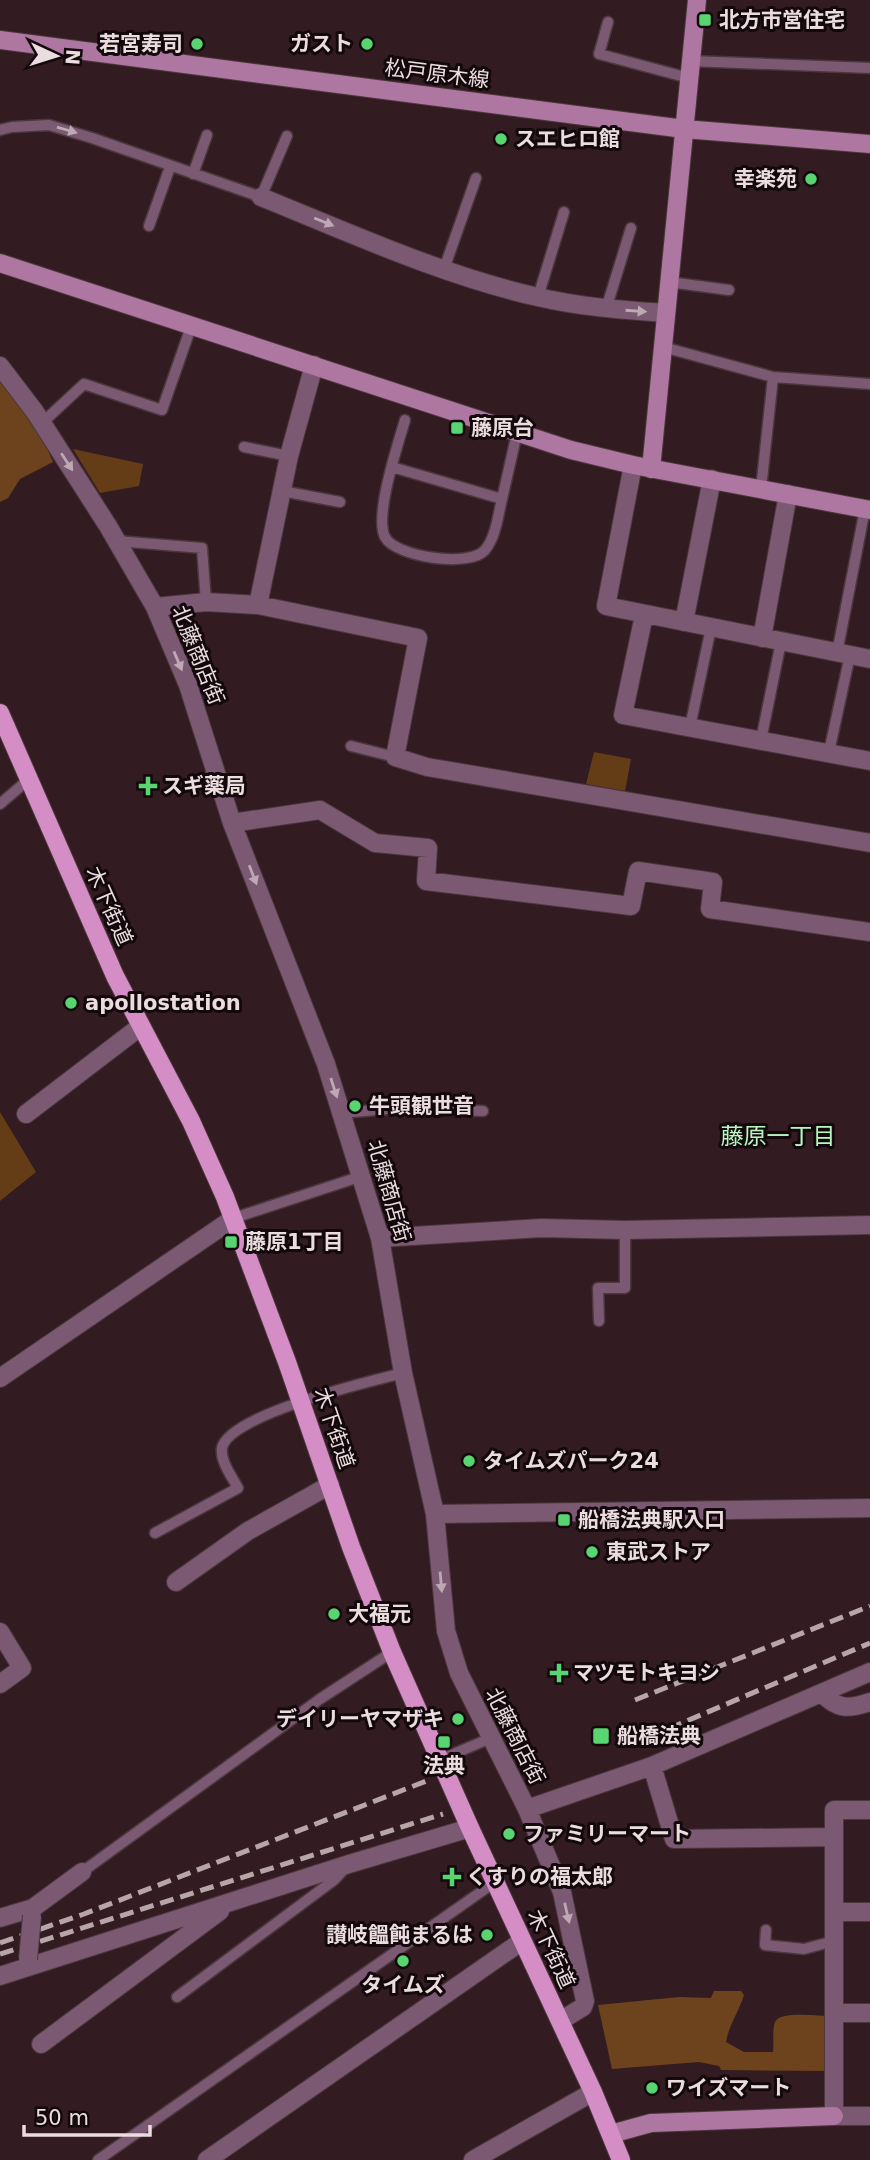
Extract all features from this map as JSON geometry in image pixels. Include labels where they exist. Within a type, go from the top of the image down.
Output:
[{"type":"main road","name":"木下街道","points":[[0,713],[83,906],[191,1121],[234,1218],[351,1547],[393,1652],[439,1760],[593,2092],[621,2160]]},
{"type":"street","points":[[697,0],[663,347],[642,467],[606,606],[870,659]]},
{"type":"street","name":"松戸原木線","points":[[0,40],[684,129],[870,144]]},
{"type":"street","points":[[261,197],[444,269],[538,297],[607,309],[666,313]]},
{"type":"street","points":[[0,263],[517,433],[642,467],[868,510]]},
{"type":"street","points":[[258,605],[289,456],[314,365]]},
{"type":"street","name":"北藤商店街","points":[[0,366],[42,423],[117,541],[155,607],[188,685],[232,823],[326,1064],[380,1238],[403,1373],[435,1514],[446,1631],[459,1673],[527,1809],[562,1892],[585,1994],[583,2007],[560,2021]]},
{"type":"street","points":[[684,622],[712,479]]},
{"type":"street","points":[[762,638],[788,494]]},
{"type":"street","points":[[155,607],[206,602],[258,605],[418,638],[395,757],[440,769],[870,843]]},
{"type":"street","points":[[644,615],[623,715],[870,761]]},
{"type":"street","points":[[232,823],[320,810],[374,843],[428,848],[426,881],[631,906],[638,871],[713,882],[710,909],[870,932]]},
{"type":"street","points":[[26,1114],[141,1026]]},
{"type":"street","points":[[0,1378],[234,1218]]},
{"type":"street","points":[[380,1238],[542,1228],[625,1230],[870,1225]]},
{"type":"street","points":[[176,1582],[248,1531],[330,1485]]},
{"type":"street","points":[[435,1514],[870,1508]]},
{"type":"street","points":[[0,1632],[22,1668],[0,1684]]},
{"type":"street","points":[[527,1809],[652,1766],[870,1672]]},
{"type":"street","points":[[822,1693],[837,1706],[870,1702]]},
{"type":"street","points":[[652,1766],[674,1839],[834,1837]]},
{"type":"street","points":[[834,2116],[834,1810],[870,1810]]},
{"type":"street","points":[[0,1976],[27,1964],[470,1828]]},
{"type":"street","points":[[0,1918],[33,1912],[82,1872]]},
{"type":"street","points":[[41,2044],[231,1903]]},
{"type":"street","points":[[27,1964],[33,1912]]},
{"type":"street","points":[[834,1912],[870,1912]]},
{"type":"street","points":[[207,2160],[522,1941]]},
{"type":"street","points":[[834,2013],[870,2012]]},
{"type":"street","points":[[473,2160],[593,2092]]},
{"type":"street","points":[[611,2134],[651,2123],[870,2116]]},
{"type":"lane","points":[[608,22],[599,54],[690,70],[870,68]]},
{"type":"lane","points":[[0,130],[49,125],[261,197],[287,136]]},
{"type":"lane","points":[[193,174],[207,135]]},
{"type":"lane","points":[[149,226],[170,167]]},
{"type":"lane","points":[[444,269],[476,178]]},
{"type":"lane","points":[[538,297],[564,212]]},
{"type":"lane","points":[[607,309],[631,228]]},
{"type":"lane","points":[[669,282],[729,290]]},
{"type":"lane","points":[[42,423],[84,384],[162,411],[191,327]]},
{"type":"lane","points":[[663,347],[773,377],[870,384]]},
{"type":"lane","points":[[761,489],[773,377]]},
{"type":"lane","points":[[405,420],[382,516],[384,535],[391,545],[407,552],[456,561],[475,558],[485,550],[494,533],[517,433]]},
{"type":"lane","points":[[244,447],[289,456]]},
{"type":"lane","points":[[392,467],[502,499]]},
{"type":"lane","points":[[282,491],[340,502]]},
{"type":"lane","points":[[829,752],[868,510]]},
{"type":"lane","points":[[117,541],[202,548],[206,602]]},
{"type":"lane","points":[[690,727],[711,628]]},
{"type":"lane","points":[[761,740],[781,642]]},
{"type":"lane","points":[[351,746],[395,757]]},
{"type":"lane","points":[[0,804],[29,780]]},
{"type":"lane","points":[[342,1113],[399,1108],[483,1111]]},
{"type":"lane","points":[[234,1218],[362,1176]]},
{"type":"lane","points":[[600,1321],[598,1288],[625,1288],[625,1230]]},
{"type":"lane","points":[[155,1533],[238,1488],[221,1456],[227,1437],[260,1417],[301,1401],[403,1373]]},
{"type":"lane","points":[[82,1872],[320,1699],[393,1652]]},
{"type":"lane","points":[[439,1760],[491,1738]]},
{"type":"lane","points":[[177,1997],[334,1880],[349,1864]]},
{"type":"lane","points":[[98,2160],[495,1882]]},
{"type":"lane","points":[[766,1930],[765,1945],[788,1949],[804,1949],[834,1941]]},
{"type":"shaded area","points":[[0,375],[44,441],[53,462],[20,479],[8,498],[0,502]]},
{"type":"shaded area","points":[[73,449],[143,464],[139,486],[100,493]]},
{"type":"shaded area","points":[[594,752],[631,759],[625,791],[586,784]]},
{"type":"shaded area","points":[[0,1112],[36,1172],[0,1201]]},
{"type":"shaded area","points":[[714,1991],[741,1991],[744,1995],[726,2042],[744,2052],[773,2052],[774,2025],[784,2016],[826,2016],[827,2071],[721,2070],[719,2066],[699,2062],[612,2069],[598,2005],[679,1997],[711,1998]]},
{"type":"railway","points":[[635,1700],[870,1606]]},
{"type":"railway","points":[[649,1737],[870,1643]]},
{"type":"railway","points":[[0,1943],[84,1914],[429,1780]]},
{"type":"railway","points":[[0,1954],[443,1814]]},
{"type":"place","name":"北方市営住宅","points":[[705,20]]},
{"type":"place","name":"若宮寿司","points":[[197,44]]},
{"type":"place","name":"ガスト","points":[[367,44]]},
{"type":"place","name":"スエヒロ館","points":[[501,139]]},
{"type":"place","name":"幸楽苑","points":[[811,179]]},
{"type":"place","name":"藤原台","points":[[457,428]]},
{"type":"place","name":"スギ薬局","points":[[148,786]]},
{"type":"place","name":"apollostation","points":[[71,1003]]},
{"type":"place","name":"牛頭観世音","points":[[355,1106]]},
{"type":"place","name":"藤原1丁目","points":[[231,1242]]},
{"type":"place","name":"タイムズパーク24","points":[[469,1461]]},
{"type":"place","name":"船橋法典駅入口","points":[[564,1520]]},
{"type":"place","name":"東武ストア","points":[[592,1552]]},
{"type":"place","name":"大福元","points":[[334,1614]]},
{"type":"place","name":"マツモトキヨシ","points":[[559,1673]]},
{"type":"place","name":"デイリーヤマザキ","points":[[458,1719]]},
{"type":"place","name":"船橋法典","points":[[601,1736]]},
{"type":"place","name":"法典","points":[[444,1742]]},
{"type":"place","name":"ファミリーマート","points":[[509,1834]]},
{"type":"place","name":"くすりの福太郎","points":[[452,1877]]},
{"type":"place","name":"讃岐饂飩まるは","points":[[487,1935]]},
{"type":"place","name":"タイムズ","points":[[403,1961]]},
{"type":"place","name":"ワイズマート","points":[[652,2088]]},
{"type":"district","name":"藤原一丁目","points":[[778,1136]]}]
